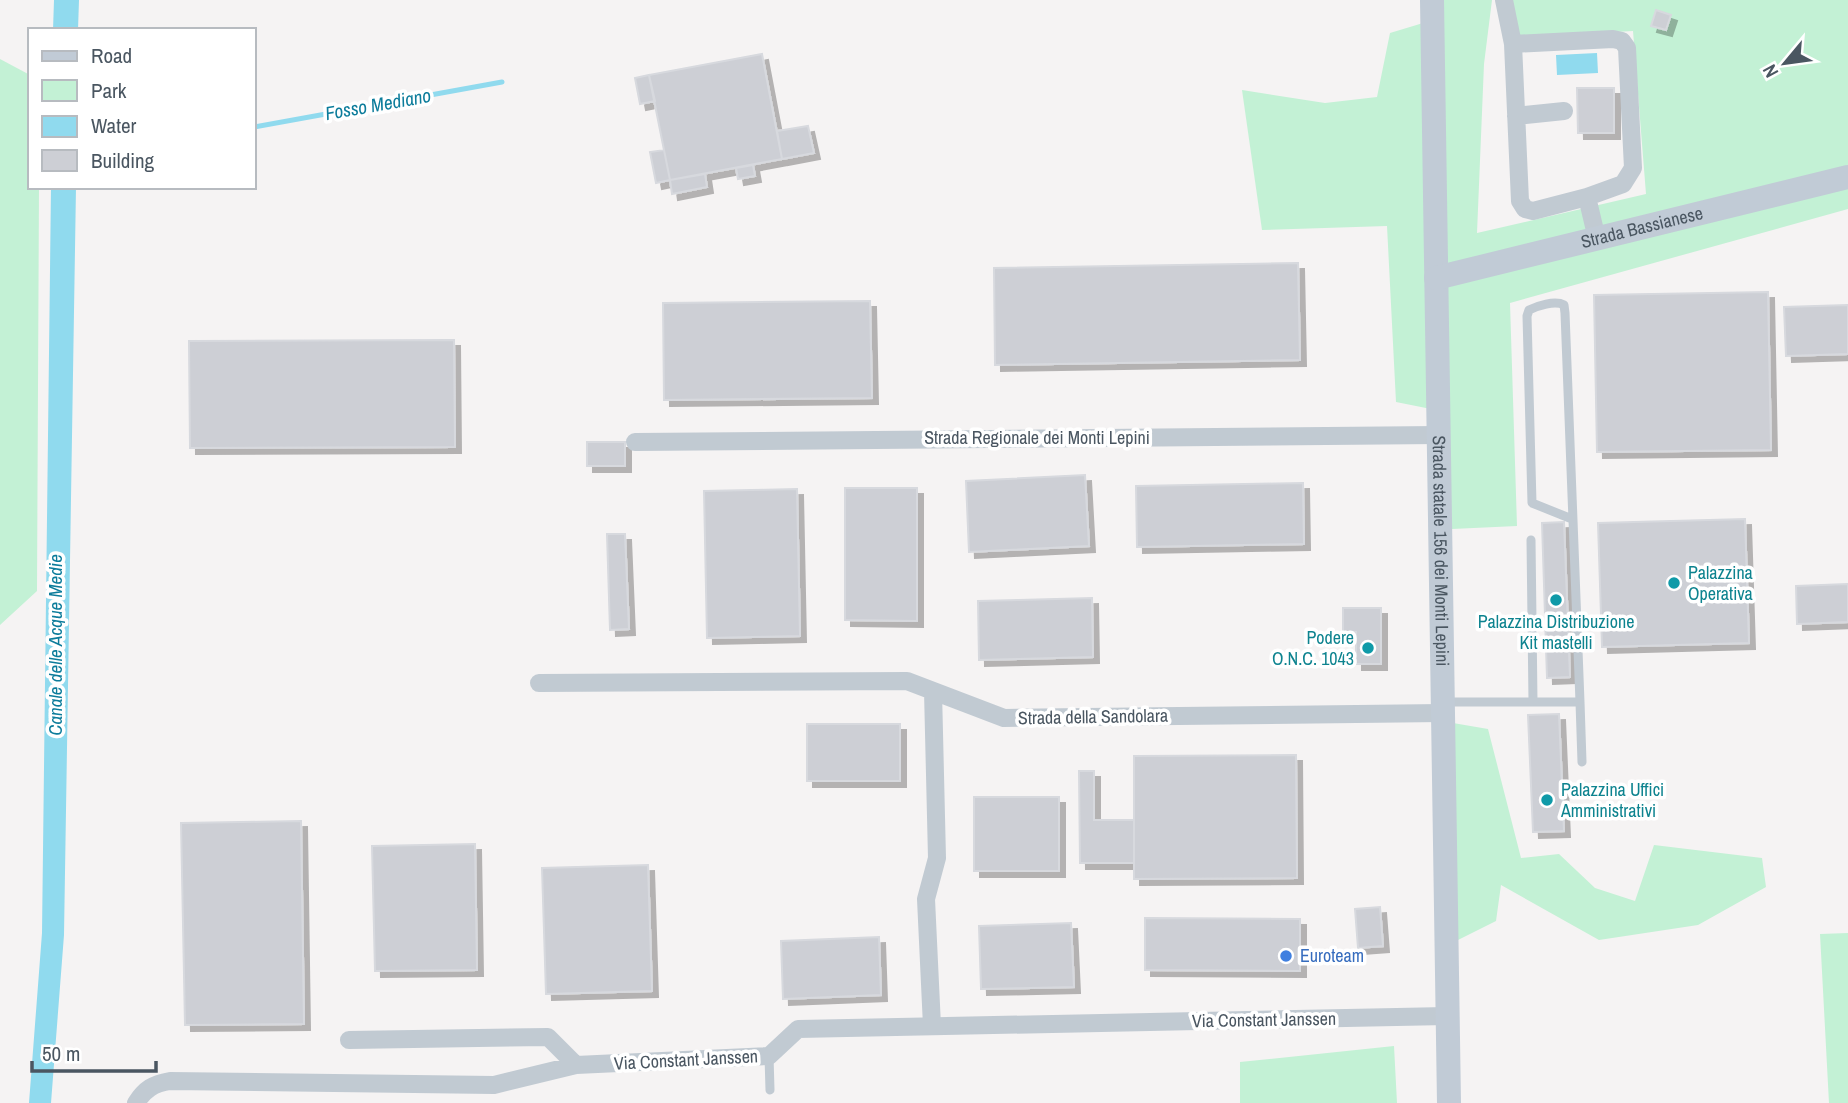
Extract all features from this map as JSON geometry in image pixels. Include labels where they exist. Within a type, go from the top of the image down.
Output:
[{"type":"main road","name":"Strada statale 156 dei Monti Lepini","points":[[1432,0],[1449,1103]]},
{"type":"main road","name":"Strada Bassianese","points":[[1436,278],[1848,177]]},
{"type":"street","points":[[1504,0],[1513,44],[1519,196],[1525,209],[1536,211],[1623,184],[1633,168],[1627,48],[1622,41],[1613,39],[1513,44]]},
{"type":"street","points":[[1516,116],[1564,111]]},
{"type":"street","points":[[1587,197],[1597,239]]},
{"type":"street","name":"Strada Regionale dei Monti Lepini","points":[[635,442],[1438,435]]},
{"type":"street","name":"Strada della Sandolara","points":[[539,683],[907,681],[1004,718],[1443,708]]},
{"type":"street","points":[[932,1026],[926,899],[937,858],[933,691]]},
{"type":"street","name":"Via Constant Janssen","points":[[136,1103],[150,1087],[170,1082],[494,1085],[576,1065],[769,1056],[798,1029],[1447,1016]]},
{"type":"street","points":[[349,1040],[548,1037],[576,1065]]},
{"type":"lane","points":[[1572,519],[1532,503],[1527,316],[1528,310],[1535,307],[1559,303],[1564,305],[1565,313],[1582,762]]},
{"type":"lane","points":[[1531,540],[1533,702]]},
{"type":"lane","points":[[1443,708],[1580,702]]},
{"type":"lane","points":[[769,1056],[770,1090]]},
{"type":"green space","points":[[1443,0],[1492,0],[1484,64],[1477,233],[1646,194],[1633,31],[1506,38],[1496,0],[1848,0],[1848,209],[1510,303],[1517,526],[1452,529],[1446,412],[1396,402],[1387,226],[1262,230],[1242,90],[1325,103],[1377,97],[1390,33],[1443,17]]},
{"type":"green space","points":[[0,59],[28,74],[28,189],[39,189],[37,591],[0,625]]},
{"type":"green space","points":[[1453,723],[1488,729],[1521,858],[1559,854],[1595,888],[1635,901],[1654,845],[1762,858],[1766,887],[1698,925],[1599,940],[1501,885],[1496,921],[1458,940]]},
{"type":"green space","points":[[1848,933],[1848,1103],[1829,1103],[1820,934]]},
{"type":"green space","points":[[1394,1046],[1397,1103],[1240,1103],[1240,1062]]},
{"type":"water","points":[[54,0],[79,0],[78,28],[53,28]]},
{"type":"water","points":[[1597,53],[1598,73],[1557,75],[1556,55]]},
{"type":"water","name":"Canale delle Acque Medie","points":[[51,189],[76,189],[64,935],[51,1103],[29,1103],[42,933]]},
{"type":"building","points":[[1656,10],[1671,15],[1666,30],[1651,26]]},
{"type":"building","points":[[762,54],[782,159],[670,180],[649,75]]},
{"type":"building","points":[[649,75],[655,101],[640,104],[635,78]]},
{"type":"building","points":[[1577,88],[1614,88],[1614,133],[1578,133]]},
{"type":"building","points":[[808,126],[814,153],[782,159],[777,131]]},
{"type":"building","points":[[664,150],[670,180],[656,183],[650,152]]},
{"type":"building","points":[[753,165],[755,176],[738,179],[736,168]]},
{"type":"building","points":[[705,174],[707,187],[672,194],[670,180]]},
{"type":"building","points":[[1298,263],[1300,360],[995,365],[994,268]]},
{"type":"building","points":[[1768,292],[1771,450],[1597,452],[1594,295]]},
{"type":"building","points":[[870,301],[872,398],[664,400],[663,303]]},
{"type":"building","points":[[1848,305],[1848,354],[1786,356],[1784,307]]},
{"type":"building","points":[[454,340],[455,447],[190,448],[189,341]]},
{"type":"building","points":[[587,442],[625,442],[625,466],[587,466]]},
{"type":"building","points":[[1085,475],[1089,546],[969,552],[966,481]]},
{"type":"building","points":[[1303,483],[1304,544],[1137,547],[1136,486]]},
{"type":"building","points":[[845,488],[917,488],[917,621],[845,620]]},
{"type":"building","points":[[797,489],[800,636],[707,638],[704,491]]},
{"type":"building","name":"Palazzina Operativa","points":[[1745,519],[1749,643],[1602,647],[1598,523]]},
{"type":"building","name":"Palazzina Distribuzione Kit mastelli","points":[[1564,522],[1570,677],[1547,678],[1542,523]]},
{"type":"building","points":[[607,534],[625,534],[629,629],[610,630]]},
{"type":"building","points":[[1848,584],[1848,622],[1797,624],[1796,586]]},
{"type":"building","points":[[1092,598],[1093,657],[979,660],[978,601]]},
{"type":"building","name":"Podere O.N.C. 1043","points":[[1343,608],[1381,608],[1381,664],[1356,664],[1356,632],[1343,632]]},
{"type":"building","name":"Palazzina Uffici Amministrativi","points":[[1559,714],[1564,831],[1533,832],[1528,715]]},
{"type":"building","points":[[807,724],[900,724],[900,781],[807,781]]},
{"type":"building","points":[[1296,755],[1297,878],[1134,879],[1134,756]]},
{"type":"building","points":[[1079,771],[1094,771],[1094,820],[1134,820],[1134,863],[1080,863]]},
{"type":"building","points":[[974,797],[1059,797],[1059,871],[974,871]]},
{"type":"building","points":[[301,821],[304,1024],[185,1025],[181,823]]},
{"type":"building","points":[[475,844],[477,970],[375,971],[372,846]]},
{"type":"building","points":[[648,865],[652,991],[546,994],[542,868]]},
{"type":"building","points":[[1380,907],[1383,946],[1358,948],[1355,909]]},
{"type":"building","points":[[1145,918],[1300,919],[1300,971],[1145,970]]},
{"type":"building","points":[[1071,923],[1074,987],[981,989],[979,926]]},
{"type":"building","points":[[879,937],[881,995],[783,999],[781,941]]},
{"type":"waterway","name":"Fosso Mediano","points":[[256,127],[502,82]]},
{"type":"place","name":"Palazzina Operativa","points":[[1674,583]]},
{"type":"place","name":"Palazzina Distribuzione Kit mastelli","points":[[1556,600]]},
{"type":"place","name":"Podere O.N.C. 1043","points":[[1368,648]]},
{"type":"place","name":"Palazzina Uffici Amministrativi","points":[[1547,800]]},
{"type":"place","name":"Euroteam","points":[[1286,956]]}]
